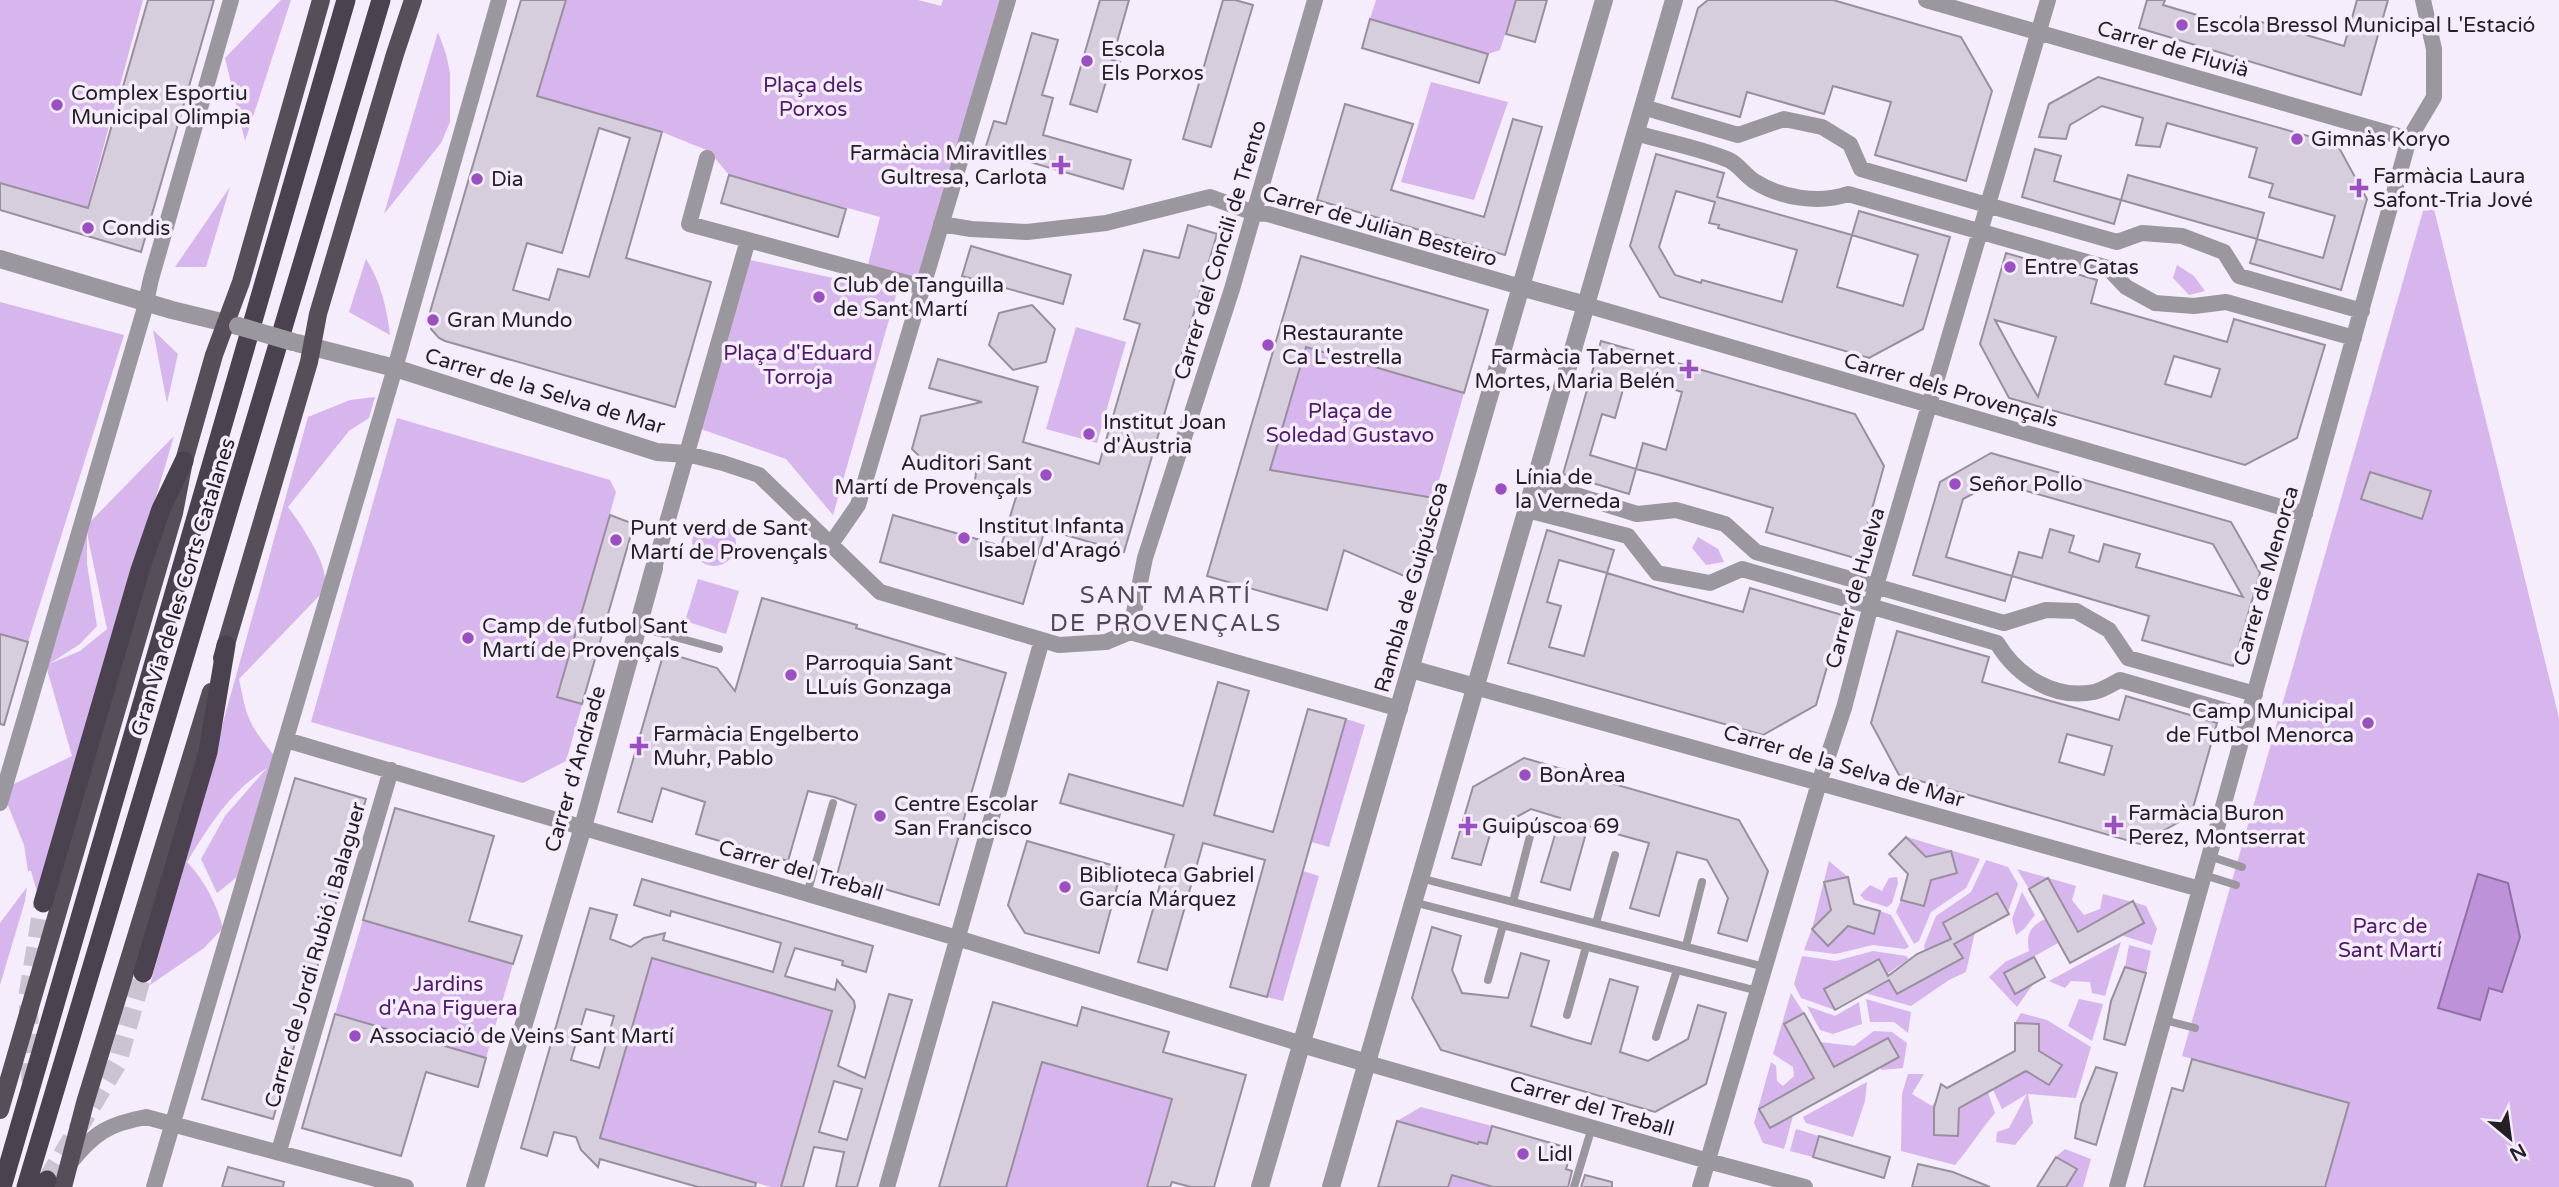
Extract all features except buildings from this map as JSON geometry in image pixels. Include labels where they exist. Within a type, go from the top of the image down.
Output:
[{"type":"highway","name":"Gran Via de les Corts Catalanes","points":[[2,1187],[346,0]]},
{"type":"highway","name":"Gran Via de les Corts Catalanes","points":[[26,1187],[382,0]]},
{"type":"highway","points":[[43,903],[140,570],[161,509],[184,461]]},
{"type":"highway","points":[[143,973],[208,752],[226,645]]},
{"type":"main road","points":[[0,1110],[174,513],[184,461],[232,324],[241,282],[321,0]]},
{"type":"main road","points":[[52,1185],[70,1163],[85,1103],[226,645],[311,348],[318,314],[413,0]]},
{"type":"street","points":[[0,803],[231,0]]},
{"type":"street","points":[[154,1187],[395,368],[499,0]]},
{"type":"street","points":[[831,544],[858,505],[1008,0]]},
{"type":"street","name":"Carrer del Concili de Trento","points":[[1130,632],[1144,558],[1232,289],[1315,0]]},
{"type":"street","name":"Rambla de Guipúscoa","points":[[1260,1187],[1604,0]]},
{"type":"street","points":[[1331,1187],[1674,0]]},
{"type":"street","name":"Carrer de Fluvià","points":[[1926,0],[2409,139]]},
{"type":"street","name":"Carrer de Huelva","points":[[1700,1187],[1819,783],[1844,708],[1876,586],[2048,0]]},
{"type":"street","name":"Carrer de Menorca","points":[[2117,1187],[2409,139],[2434,97],[2434,49],[2423,0]]},
{"type":"street","points":[[1643,107],[1738,135],[1784,119],[1822,127],[1850,144],[1861,170],[2117,242],[2142,233],[2182,236],[2224,252],[2239,276],[2362,311]]},
{"type":"street","points":[[1636,133],[1732,161],[1754,181],[1779,192],[1832,200],[1847,194],[2108,268],[2126,287],[2155,303],[2194,306],[2226,302],[2354,338]]},
{"type":"street","points":[[707,158],[689,224],[922,287]]},
{"type":"street","name":"Carrer de Julian Besteiro","points":[[941,224],[971,229],[1027,232],[1107,223],[1210,197],[1254,213],[1276,216],[1521,287]]},
{"type":"street","name":"Carrer d'Andrade","points":[[475,1187],[583,827],[748,240]]},
{"type":"street","name":"Carrer de la Selva de Mar","points":[[0,259],[311,348],[395,368],[657,452],[687,454],[759,475],[880,592],[1059,645],[1106,642],[1130,632]]},
{"type":"street","points":[[1521,287],[1586,305]]},
{"type":"street","name":"Carrer dels Provençals","points":[[1586,305],[2305,514]]},
{"type":"street","points":[[1534,482],[1637,514],[1676,510],[1725,524],[1756,552],[2004,623],[2046,610],[2076,611],[2109,630],[2128,658],[2255,694]]},
{"type":"street","points":[[1527,510],[1628,537],[1657,573],[1710,583],[1742,569],[1997,643],[2025,677],[2061,691],[2096,692],[2120,680],[2248,717]]},
{"type":"street","points":[[1130,632],[1400,709]]},
{"type":"street","points":[[887,1187],[1042,640]]},
{"type":"street","points":[[1411,669],[1475,687]]},
{"type":"street","name":"Carrer de la Selva de Mar","points":[[1475,687],[1819,783],[2202,882]]},
{"type":"street","name":"Carrer del Treball","points":[[286,740],[957,938],[1302,1044]]},
{"type":"street","name":"Carrer de Jordi Rubió i Balaguer","points":[[279,1151],[391,771]]},
{"type":"street","points":[[1302,1044],[1367,1063]]},
{"type":"street","name":"Carrer del Treball","points":[[1367,1063],[1805,1187]]},
{"type":"street","points":[[70,1163],[99,1132],[123,1121],[146,1117],[406,1187]]},
{"type":"lane","points":[[638,627],[719,649]]},
{"type":"lane","points":[[807,894],[833,803]]},
{"type":"lane","points":[[1513,902],[1530,836]]},
{"type":"lane","points":[[1596,923],[1615,855]]},
{"type":"lane","points":[[2209,856],[2242,867]]},
{"type":"lane","points":[[1420,878],[1765,967]]},
{"type":"lane","points":[[1686,946],[1702,882]]},
{"type":"lane","points":[[2202,882],[2236,885]]},
{"type":"lane","points":[[1413,902],[1758,991]]},
{"type":"lane","points":[[1488,980],[1503,926]]},
{"type":"lane","points":[[1567,1015],[1586,947]]},
{"type":"lane","points":[[1656,1037],[1677,970]]},
{"type":"lane","points":[[2163,1020],[2195,1028]]},
{"type":"lane","points":[[1574,1187],[1591,1127]]},
{"type":"green space","name":"Complex Esportiu Municipal Olimpia","points":[[0,0],[143,0],[80,234],[0,210]]},
{"type":"green space","points":[[281,0],[291,0],[245,141],[225,58]]},
{"type":"green space","name":"Plaça dels Porxos","points":[[566,0],[918,0],[941,6],[943,0],[1002,0],[919,284],[867,269],[880,217],[729,175],[709,151],[662,132],[537,96]]},
{"type":"green space","points":[[1376,0],[1516,0],[1500,50],[1488,54],[1370,19]]},
{"type":"green space","points":[[438,32],[450,73],[450,122],[441,143],[384,214]]},
{"type":"green space","points":[[1431,82],[1508,102],[1474,200],[1401,182]]},
{"type":"green space","points":[[230,187],[206,267],[175,267]]},
{"type":"green space","name":"Parc de Sant Martí","points":[[2434,209],[2559,718],[2559,1187],[2325,1187],[2348,1103],[2182,1056],[2423,211]]},
{"type":"green space","points":[[366,259],[382,296],[390,335],[349,312]]},
{"type":"green space","name":"Plaça d'Eduard Torroja","points":[[750,260],[897,292],[833,515],[786,459],[701,429]]},
{"type":"green space","points":[[2177,265],[2194,276],[2205,291],[2189,295],[2173,278]]},
{"type":"green space","points":[[0,302],[124,335],[28,642],[0,634]]},
{"type":"green space","points":[[1076,327],[1126,342],[1097,443],[1046,429]]},
{"type":"green space","points":[[153,330],[178,354],[167,403]]},
{"type":"green space","name":"Plaça de Soledad Gustavo","points":[[1306,347],[1464,393],[1434,498],[1287,474],[1257,515]]},
{"type":"green space","points":[[375,397],[369,418],[349,431],[288,507],[316,551],[325,580],[321,594],[239,679],[250,720],[274,755],[237,877],[217,893],[201,859],[225,816],[267,768],[231,799],[187,862],[209,893],[223,928],[204,948],[150,985],[308,417],[350,400]]},
{"type":"green space","name":"Camp de futbol Sant Martí de Provençals","points":[[397,418],[610,480],[616,492],[598,556],[623,563],[566,761],[523,783],[311,722]]},
{"type":"green space","points":[[174,436],[38,895],[31,871],[28,871],[24,845],[7,803],[12,785],[72,756],[46,666],[86,526]],"holes":[[[87,533],[107,629],[80,651],[49,664],[80,644],[97,626],[87,564]]]},
{"type":"green space","points":[[714,522],[729,529],[736,544],[729,559],[714,566],[699,559],[692,544],[699,529]]},
{"type":"green space","points":[[1698,537],[1718,549],[1724,562],[1706,565],[1692,548]]},
{"type":"green space","points":[[698,579],[739,591],[726,634],[685,621]]},
{"type":"green space","points":[[1346,719],[1365,725],[1329,847],[1311,842]]},
{"type":"green space","points":[[1907,837],[1980,859],[1966,888],[1931,912],[1919,941],[1914,944],[1896,912],[1901,900],[1924,906],[1922,880],[1957,873],[1951,851],[1917,861],[1924,854]]},
{"type":"green space","points":[[1986,860],[2008,867],[2018,884],[2008,912],[1997,894],[1943,923],[1951,939],[1925,950],[1924,946],[1936,916],[1971,892]]},
{"type":"green space","points":[[1829,861],[1848,877],[1825,883],[1830,907],[1839,915],[1829,912],[1812,929]]},
{"type":"green space","points":[[2017,869],[2076,886],[2072,900],[2084,915],[2100,909],[2103,894],[2132,902],[2078,932],[2049,879],[2029,889]]},
{"type":"green space","points":[[1303,871],[1319,876],[1283,1001],[1267,997]]},
{"type":"green space","points":[[1897,877],[1898,883],[1892,903],[1887,907],[1865,900],[1860,895],[1870,885],[1882,891],[1889,878]]},
{"type":"green space","points":[[27,887],[25,901],[0,985],[0,923]]},
{"type":"green space","points":[[2022,892],[2035,915],[2016,935],[2012,919]]},
{"type":"green space","points":[[2133,902],[2146,906],[2157,929],[2152,945],[2121,935]]},
{"type":"green space","points":[[1880,911],[1891,915],[1909,947],[1905,949],[1873,945],[1835,954],[1804,950],[1812,929],[1852,918],[1850,927],[1874,934]]},
{"type":"green space","points":[[2045,919],[2059,944],[2079,933],[2089,953],[2070,964],[2058,943],[2004,973],[2015,993],[2034,983],[2017,1007],[1989,977],[2005,962],[2029,951],[2030,932]]},
{"type":"green space","name":"Jardins d'Ana Figuera","points":[[363,920],[513,964],[486,1058],[335,1014]]},
{"type":"green space","points":[[1975,932],[1966,972],[1949,980],[1911,1006],[1865,993],[1889,980],[1898,994],[1962,959],[1954,944]]},
{"type":"green space","points":[[2121,942],[2105,996],[2092,993],[2090,982],[2071,981],[2065,988],[2049,981]]},
{"type":"green space","points":[[2129,945],[2151,951],[2146,973],[2125,967]]},
{"type":"green space","points":[[1873,951],[1906,956],[1909,959],[1887,974],[1878,959],[1824,989],[1835,1010],[1801,998],[1794,984],[1802,956],[1836,961]]},
{"type":"green space","points":[[652,958],[832,1011],[781,1187],[771,1187],[600,1138]]},
{"type":"green space","points":[[1791,993],[1804,1013],[1784,1024],[1814,1078],[1760,1109],[1770,1128],[1793,1116],[1784,1149],[1763,1143],[1754,1123],[1771,1062],[1776,1066],[1777,1081],[1783,1086],[1794,1076],[1793,1067],[1773,1054]]},
{"type":"green space","points":[[1866,999],[1911,1012],[1908,1033],[1894,1022],[1870,1022]]},
{"type":"green space","points":[[2079,999],[2103,1004],[2092,1041],[2068,1026]]},
{"type":"green space","points":[[1859,1002],[1862,1024],[1833,1034],[1820,1030],[1807,1006],[1835,1016]]},
{"type":"green space","points":[[2021,1013],[2047,1020],[2091,1047],[2076,1098],[2028,1094],[2033,1123],[2015,1145],[1996,1142],[1997,1132],[2009,1128],[2027,1094],[2002,1109],[1989,1081],[1986,1065],[1991,1064],[2003,1084],[2024,1073],[2020,1065],[2049,1085],[2061,1065],[2036,1060],[2039,1024],[2015,1023]]},
{"type":"green space","points":[[1054,1020],[1184,1058],[1147,1187],[1006,1187]]},
{"type":"green space","points":[[1874,1031],[1892,1032],[1907,1043],[1903,1068],[1881,1070],[1881,1067],[1899,1057],[1888,1038],[1834,1067],[1820,1042],[1854,1046]]},
{"type":"green space","points":[[1980,1069],[1995,1113],[1955,1165],[1901,1151],[1902,1094],[1908,1074],[1924,1074],[1912,1094],[1932,1106],[1937,1099],[1934,1135],[1957,1136],[1949,1111],[1981,1095],[1971,1075]]},
{"type":"green space","points":[[1867,1082],[1865,1101],[1853,1137],[1806,1123],[1803,1117]]},
{"type":"green space","points":[[1421,1107],[1492,1126],[1487,1144],[1478,1142],[1474,1160],[1493,1187],[1448,1187],[1461,1139],[1397,1121]]},
{"type":"green space","points":[[1796,1129],[1819,1136],[1813,1157],[1790,1151]]},
{"type":"green space","points":[[2065,1149],[2091,1159],[2083,1187],[2066,1187],[2076,1169],[2056,1157]]},
{"type":"shaded area","points":[[2478,874],[2508,883],[2520,937],[2502,992],[2489,988],[2480,1020],[2438,1008]]},
{"type":"tunnel","points":[[31,1082],[28,996],[43,903]]},
{"type":"tunnel","points":[[47,1180],[117,1064],[143,973]]},
{"type":"place","name":"Escola Bressol Municipal L'Estació","points":[[2182,25]]},
{"type":"place","name":"Escola Els Porxos","points":[[1087,61]]},
{"type":"place","name":"Complex Esportiu Municipal Olimpia","points":[[57,105]]},
{"type":"place","name":"Gimnàs Koryo","points":[[2297,139]]},
{"type":"place","name":"Farmàcia Miravitlles Gultresa, Carlota","points":[[1061,165]]},
{"type":"place","name":"Dia","points":[[477,179]]},
{"type":"place","name":"Farmàcia Laura Safont-Tria Jové","points":[[2359,188]]},
{"type":"place","name":"Condis","points":[[88,228]]},
{"type":"place","name":"Entre Catas","points":[[2010,267]]},
{"type":"place","name":"Club de Tanguilla de Sant Martí","points":[[819,297]]},
{"type":"place","name":"Gran Mundo","points":[[433,320]]},
{"type":"place","name":"Restaurante Ca L'estrella","points":[[1268,345]]},
{"type":"place","name":"Farmàcia Tabernet Mortes, Maria Belén","points":[[1689,369]]},
{"type":"place","name":"Institut Joan d'Àustria","points":[[1089,434]]},
{"type":"place","name":"Auditori Sant Martí de Provençals","points":[[1046,475]]},
{"type":"place","name":"Señor Pollo","points":[[1955,484]]},
{"type":"place","name":"Línia de la Verneda","points":[[1501,489]]},
{"type":"place","name":"Institut Infanta Isabel d'Aragó","points":[[964,538]]},
{"type":"place","name":"Punt verd de Sant Martí de Provençals","points":[[616,540]]},
{"type":"place","name":"Camp de futbol Sant Martí de Provençals","points":[[468,638]]},
{"type":"place","name":"Parroquia Sant LLuís Gonzaga","points":[[791,675]]},
{"type":"place","name":"Camp Municipal de Futbol Menorca","points":[[2368,723]]},
{"type":"place","name":"Farmàcia Engelberto Muhr, Pablo","points":[[639,746]]},
{"type":"place","name":"BonÀrea","points":[[1525,775]]},
{"type":"place","name":"Centre Escolar San Francisco","points":[[880,816]]},
{"type":"place","name":"Farmàcia Buron Perez, Montserrat","points":[[2114,825]]},
{"type":"place","name":"Guipúscoa 69","points":[[1468,826]]},
{"type":"place","name":"Biblioteca Gabriel García Márquez","points":[[1065,887]]},
{"type":"place","name":"Associació de Veins Sant Martí","points":[[355,1036]]},
{"type":"place","name":"Lidl","points":[[1523,1154]]},
{"type":"district","name":"SANT MARTÍ DE PROVENÇALS","points":[[1166,609]]}]
